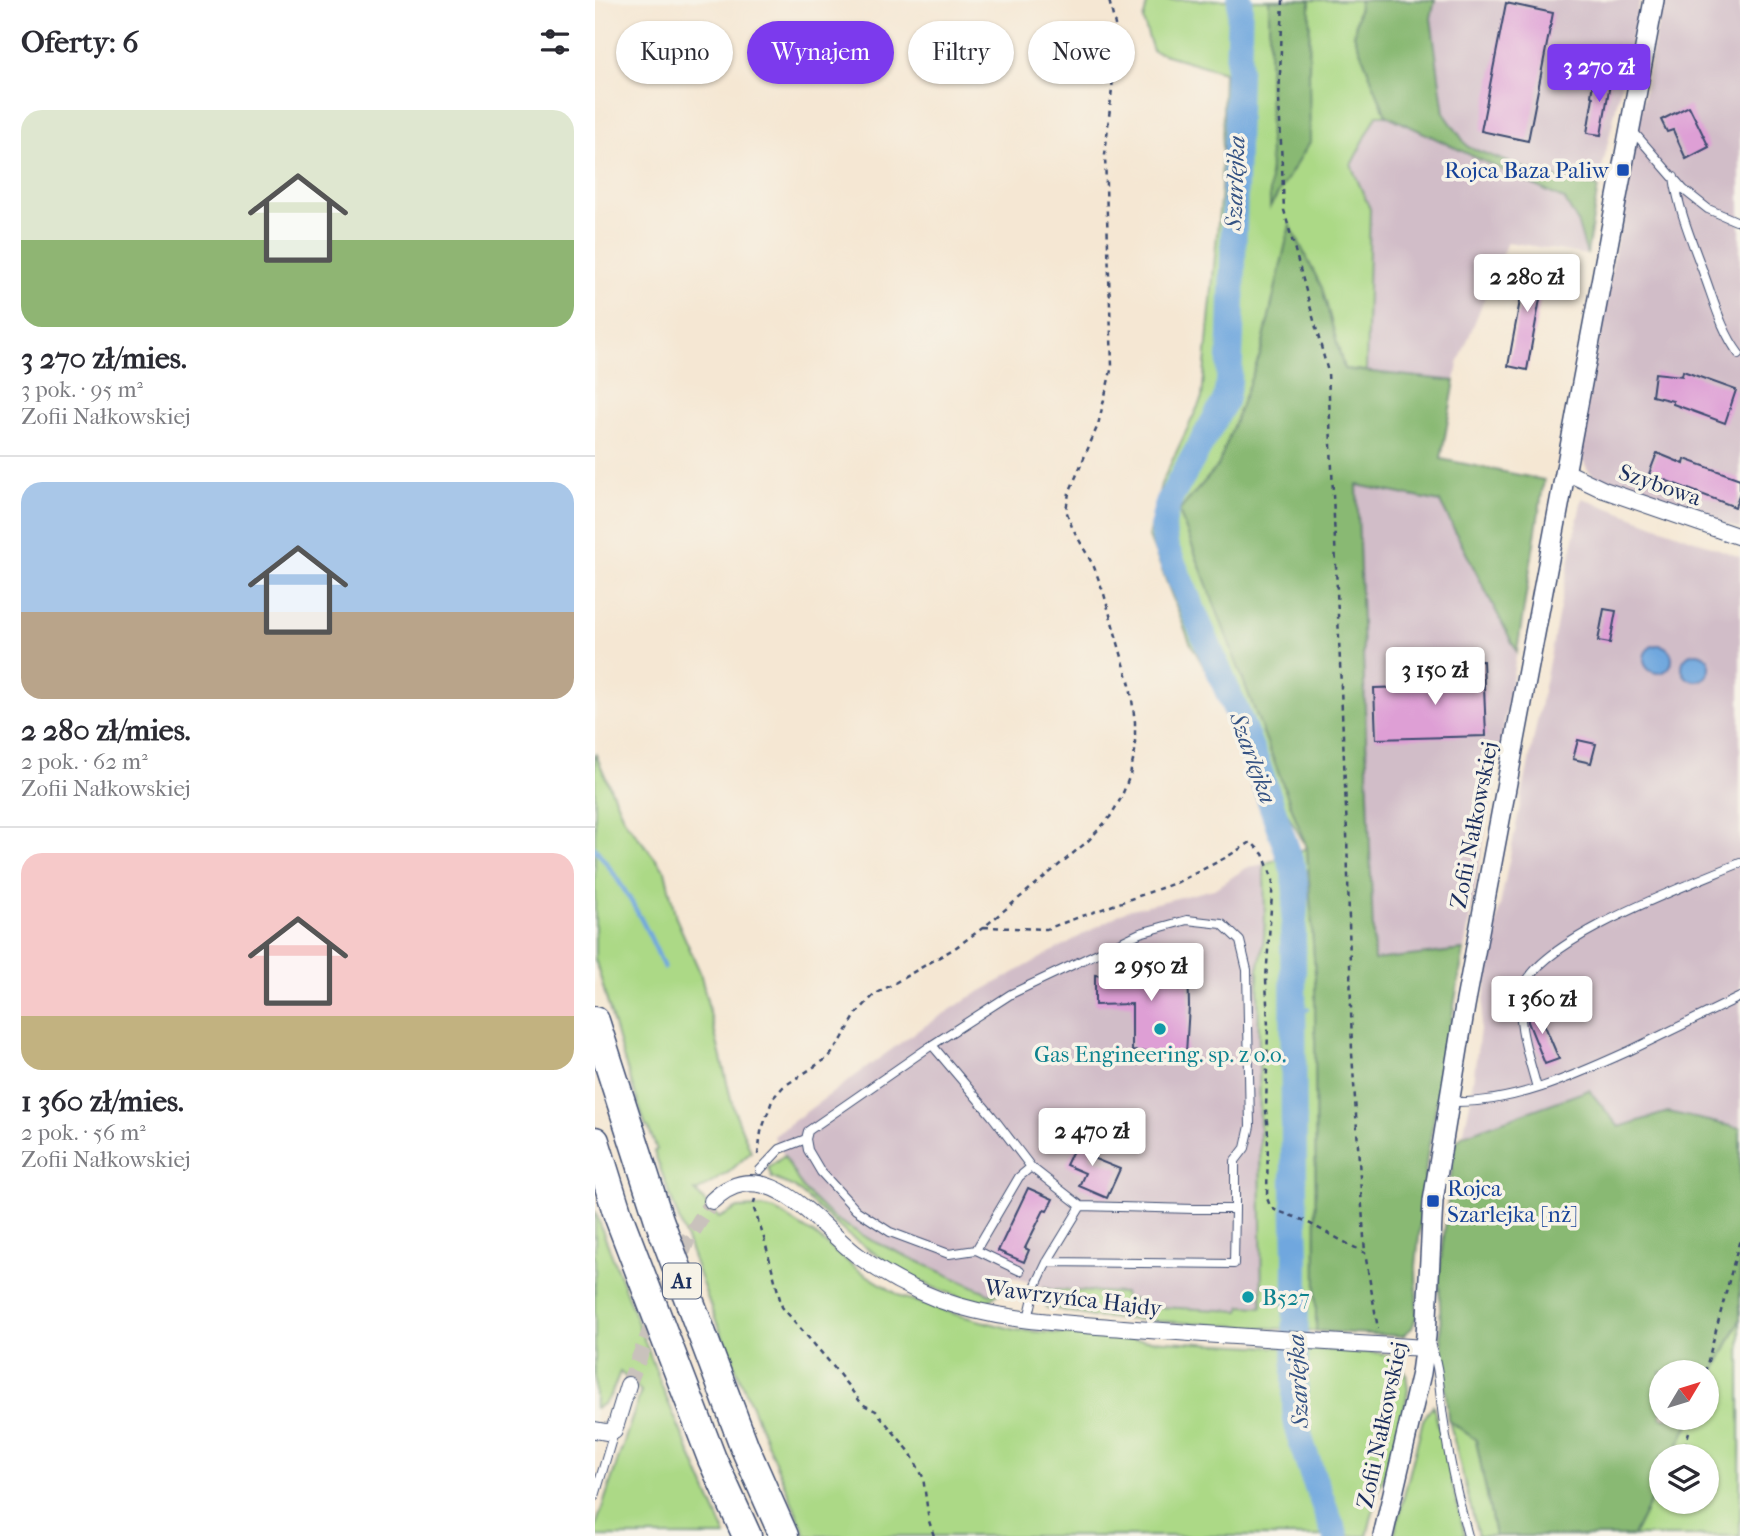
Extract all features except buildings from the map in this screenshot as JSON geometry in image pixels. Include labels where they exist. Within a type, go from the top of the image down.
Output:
[{"type":"highway","name":"A1","points":[[595,1021],[659,1220],[745,1448],[784,1536]]},
{"type":"highway","name":"A1","points":[[595,1141],[618,1215],[682,1382],[712,1459],[747,1536]]},
{"type":"street","name":"Zofii Nałkowskiej","points":[[1383,1536],[1415,1405],[1425,1342],[1433,1201],[1448,1102],[1654,0]]},
{"type":"street","name":"Szybowa","points":[[1566,472],[1604,490],[1740,537]]},
{"type":"street","points":[[712,1200],[730,1186],[751,1182],[760,1177]]},
{"type":"street","name":"Wawrzyńca Hajdy","points":[[760,1177],[798,1203],[856,1254],[888,1275],[941,1300],[977,1311],[1028,1319],[1190,1334],[1381,1345]]},
{"type":"street","points":[[1381,1345],[1425,1342]]},
{"type":"street","points":[[595,1430],[614,1431],[628,1385]]},
{"type":"lane","points":[[1630,128],[1684,190],[1708,209],[1740,221]]},
{"type":"lane","points":[[1674,177],[1677,199],[1715,304],[1730,343],[1739,354]]},
{"type":"lane","points":[[1537,1088],[1519,1006],[1523,987],[1536,968],[1561,947],[1584,933],[1641,905],[1740,863]]},
{"type":"lane","points":[[1020,1271],[976,1250],[949,1254],[890,1232],[856,1210],[821,1172],[808,1150],[808,1131],[1011,994],[1140,933],[1187,920],[1222,924],[1240,941],[1247,970],[1250,1126],[1245,1148],[1235,1161],[1234,1264],[1047,1262]]},
{"type":"lane","points":[[1448,1102],[1470,1103],[1537,1088],[1584,1072],[1740,998]]},
{"type":"lane","points":[[932,1045],[1031,1167],[1081,1206],[1235,1209]]},
{"type":"lane","points":[[760,1177],[781,1149],[806,1139]]},
{"type":"lane","points":[[976,1250],[1019,1177],[1031,1167]]},
{"type":"lane","points":[[1028,1319],[1036,1285],[1081,1206]]},
{"type":"lane","points":[[1425,1342],[1435,1354],[1444,1427],[1468,1536]]},
{"type":"lane","points":[[595,1496],[614,1431]]},
{"type":"path","points":[[934,1536],[929,1521],[923,1477],[910,1452],[876,1411],[862,1404],[782,1307],[753,1206],[760,1177],[758,1154],[761,1132],[773,1098],[783,1087],[829,1057],[857,1013],[874,995],[955,948],[1088,841],[1110,817],[1130,775],[1135,751],[1131,685],[1094,567],[1072,527],[1066,510],[1069,493],[1098,425],[1112,366],[1105,155],[1116,50],[1115,25],[1109,0]]},
{"type":"path","points":[[1283,0],[1279,99],[1284,210],[1328,372],[1347,833],[1352,1053],[1364,1253],[1381,1345]]},
{"type":"path","points":[[984,927],[1046,929],[1178,882],[1251,842],[1263,854],[1273,880],[1266,979],[1267,1198],[1275,1210],[1303,1220],[1364,1253]]},
{"type":"path","points":[[1708,1360],[1740,1239]]},
{"type":"shaded area","points":[[1435,0],[1640,0],[1598,187],[1537,173],[1468,147],[1444,113],[1431,18]]},
{"type":"shaded area","points":[[1664,0],[1740,0],[1740,529],[1598,479],[1588,470],[1581,457],[1582,426]]},
{"type":"shaded area","points":[[1377,115],[1386,115],[1565,200],[1577,221],[1587,255],[1507,242],[1458,364],[1455,381],[1366,371],[1370,210],[1351,165]]},
{"type":"shaded area","points":[[1357,485],[1440,502],[1517,652],[1464,950],[1374,961]]},
{"type":"shaded area","points":[[1582,498],[1740,557],[1740,1128],[1668,1112],[1618,1127],[1589,1090],[1463,1135],[1470,1103],[1490,955]]},
{"type":"shaded area","points":[[1264,864],[1264,939],[1258,970],[1262,1307],[1242,1306],[1241,1311],[1136,1306],[1124,1299],[1124,1293],[1052,1290],[1013,1277],[1005,1288],[990,1294],[871,1240],[832,1217],[803,1189],[773,1136],[914,1033],[967,999],[1127,910],[1214,889],[1246,868]]},
{"type":"green space","points":[[1148,0],[1269,0],[1271,205],[1309,69],[1310,0],[1360,0],[1354,35],[1386,115],[1377,115],[1351,165],[1370,209],[1366,371],[1344,369],[1322,288],[1290,226],[1261,352],[1218,466],[1179,511],[1307,848],[1190,642],[1149,537],[1161,484],[1202,398],[1221,190],[1224,72],[1153,51],[1143,20]]},
{"type":"green space","points":[[1269,0],[1310,0],[1310,142],[1270,207]]},
{"type":"green space","points":[[1360,0],[1435,0],[1431,18],[1444,113],[1468,147],[1537,173],[1598,187],[1587,255],[1577,221],[1565,200],[1386,115],[1354,35]]},
{"type":"green space","points":[[1290,225],[1322,288],[1344,369],[1455,381],[1441,459],[1544,480],[1517,652],[1440,502],[1357,485],[1374,960],[1464,950],[1427,1157],[1416,1266],[1417,1315],[1412,1328],[1403,1336],[1316,1331],[1315,974],[1307,848],[1179,511],[1218,466],[1261,352]]},
{"type":"green space","points":[[595,753],[624,819],[665,871],[676,918],[700,972],[733,1107],[751,1152],[729,1172],[695,1191],[719,1218],[738,1208],[762,1207],[775,1210],[815,1235],[857,1269],[902,1297],[1016,1330],[1380,1353],[1398,1359],[1406,1373],[1408,1390],[1398,1442],[1379,1488],[1367,1536],[806,1536],[714,1316],[654,1151],[657,1150],[646,1127],[595,959]]},
{"type":"green space","points":[[1307,848],[1315,974],[1316,1331],[1093,1317],[1047,1308],[1042,1295],[1044,1288],[1124,1293],[1125,1299],[1136,1299],[1137,1306],[1240,1311],[1242,1306],[1262,1307],[1258,969],[1264,931],[1264,864]]},
{"type":"green space","points":[[1589,1090],[1619,1127],[1668,1112],[1740,1128],[1740,1320],[1719,1362],[1649,1360],[1649,1430],[1686,1430],[1679,1444],[1649,1444],[1649,1504],[1633,1536],[1495,1536],[1476,1440],[1448,1420],[1441,1336],[1439,1277],[1455,1143],[1463,1135]]},
{"type":"green space","points":[[784,1156],[803,1189],[832,1217],[871,1240],[990,1294],[1005,1288],[988,1302],[965,1299],[932,1287],[893,1266],[848,1235],[794,1187],[772,1178],[768,1168]]},
{"type":"green space","points":[[595,1211],[666,1397],[726,1536],[595,1536],[595,1529],[641,1391],[620,1372],[608,1398],[595,1408]]},
{"type":"green space","points":[[1740,1320],[1740,1536],[1633,1536],[1649,1504],[1649,1514],[1719,1514],[1719,1444],[1679,1444],[1686,1430],[1719,1430],[1719,1362]]},
{"type":"green space","points":[[1433,1405],[1465,1536],[1394,1536],[1423,1420]]},
{"type":"green space","points":[[1449,1420],[1476,1440],[1495,1536],[1478,1536]]},
{"type":"water","points":[[1658,645],[1668,649],[1672,659],[1668,669],[1658,673],[1648,669],[1644,659],[1648,649]]},
{"type":"water","points":[[1696,653],[1706,657],[1710,667],[1706,677],[1696,681],[1686,677],[1682,667],[1686,657]]},
{"type":"waterway","name":"Szarlejka","points":[[1240,0],[1229,382],[1225,401],[1171,497],[1163,528],[1166,547],[1257,763],[1294,873],[1295,1410],[1302,1445],[1336,1536]]},
{"type":"waterway","points":[[595,848],[634,905],[664,968]]},
{"type":"waterway","points":[[1294,1014],[1308,1009]]},
{"type":"tunnel","points":[[628,1385],[687,1241],[712,1201]]},
{"type":"place","name":"Rojca Baza Paliw","points":[[1623,170]]},
{"type":"place","name":"Gas Engineering. sp. z o.o.","points":[[1160,1029]]},
{"type":"place","name":"Rojca Szarlejka [nż]","points":[[1433,1201]]},
{"type":"place","name":"B527","points":[[1248,1297]]}]
